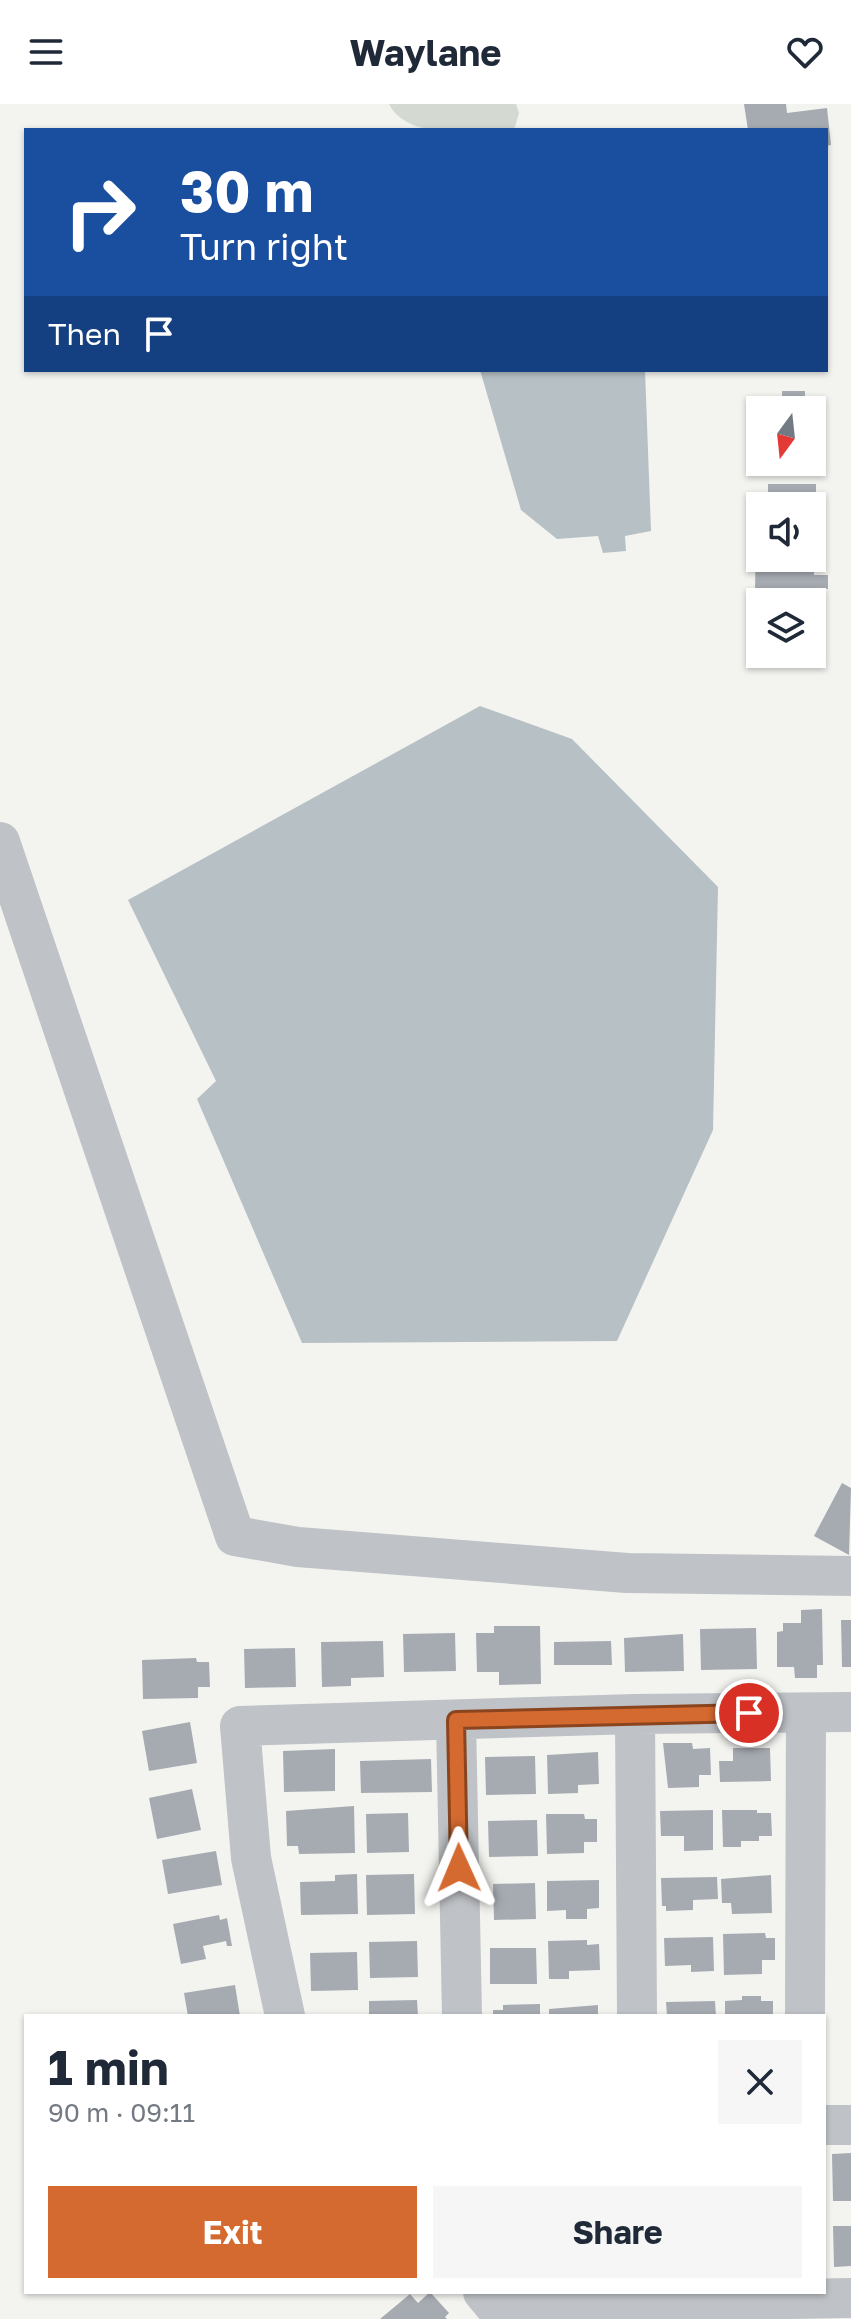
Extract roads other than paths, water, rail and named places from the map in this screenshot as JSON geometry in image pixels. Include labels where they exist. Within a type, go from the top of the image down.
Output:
[{"type":"street","points":[[0,842],[235,1536],[298,1547],[627,1573],[851,1576]]},
{"type":"street","points":[[285,2014],[251,1858],[240,1726],[635,1714],[851,1712]]},
{"type":"street","points":[[805,2014],[806,1713]]},
{"type":"street","points":[[635,1714],[637,2014]]},
{"type":"street","points":[[456,1720],[462,2014]]},
{"type":"street","points":[[826,2125],[851,2125]]},
{"type":"street","points":[[485,2294],[493,2304],[851,2298]]}]
